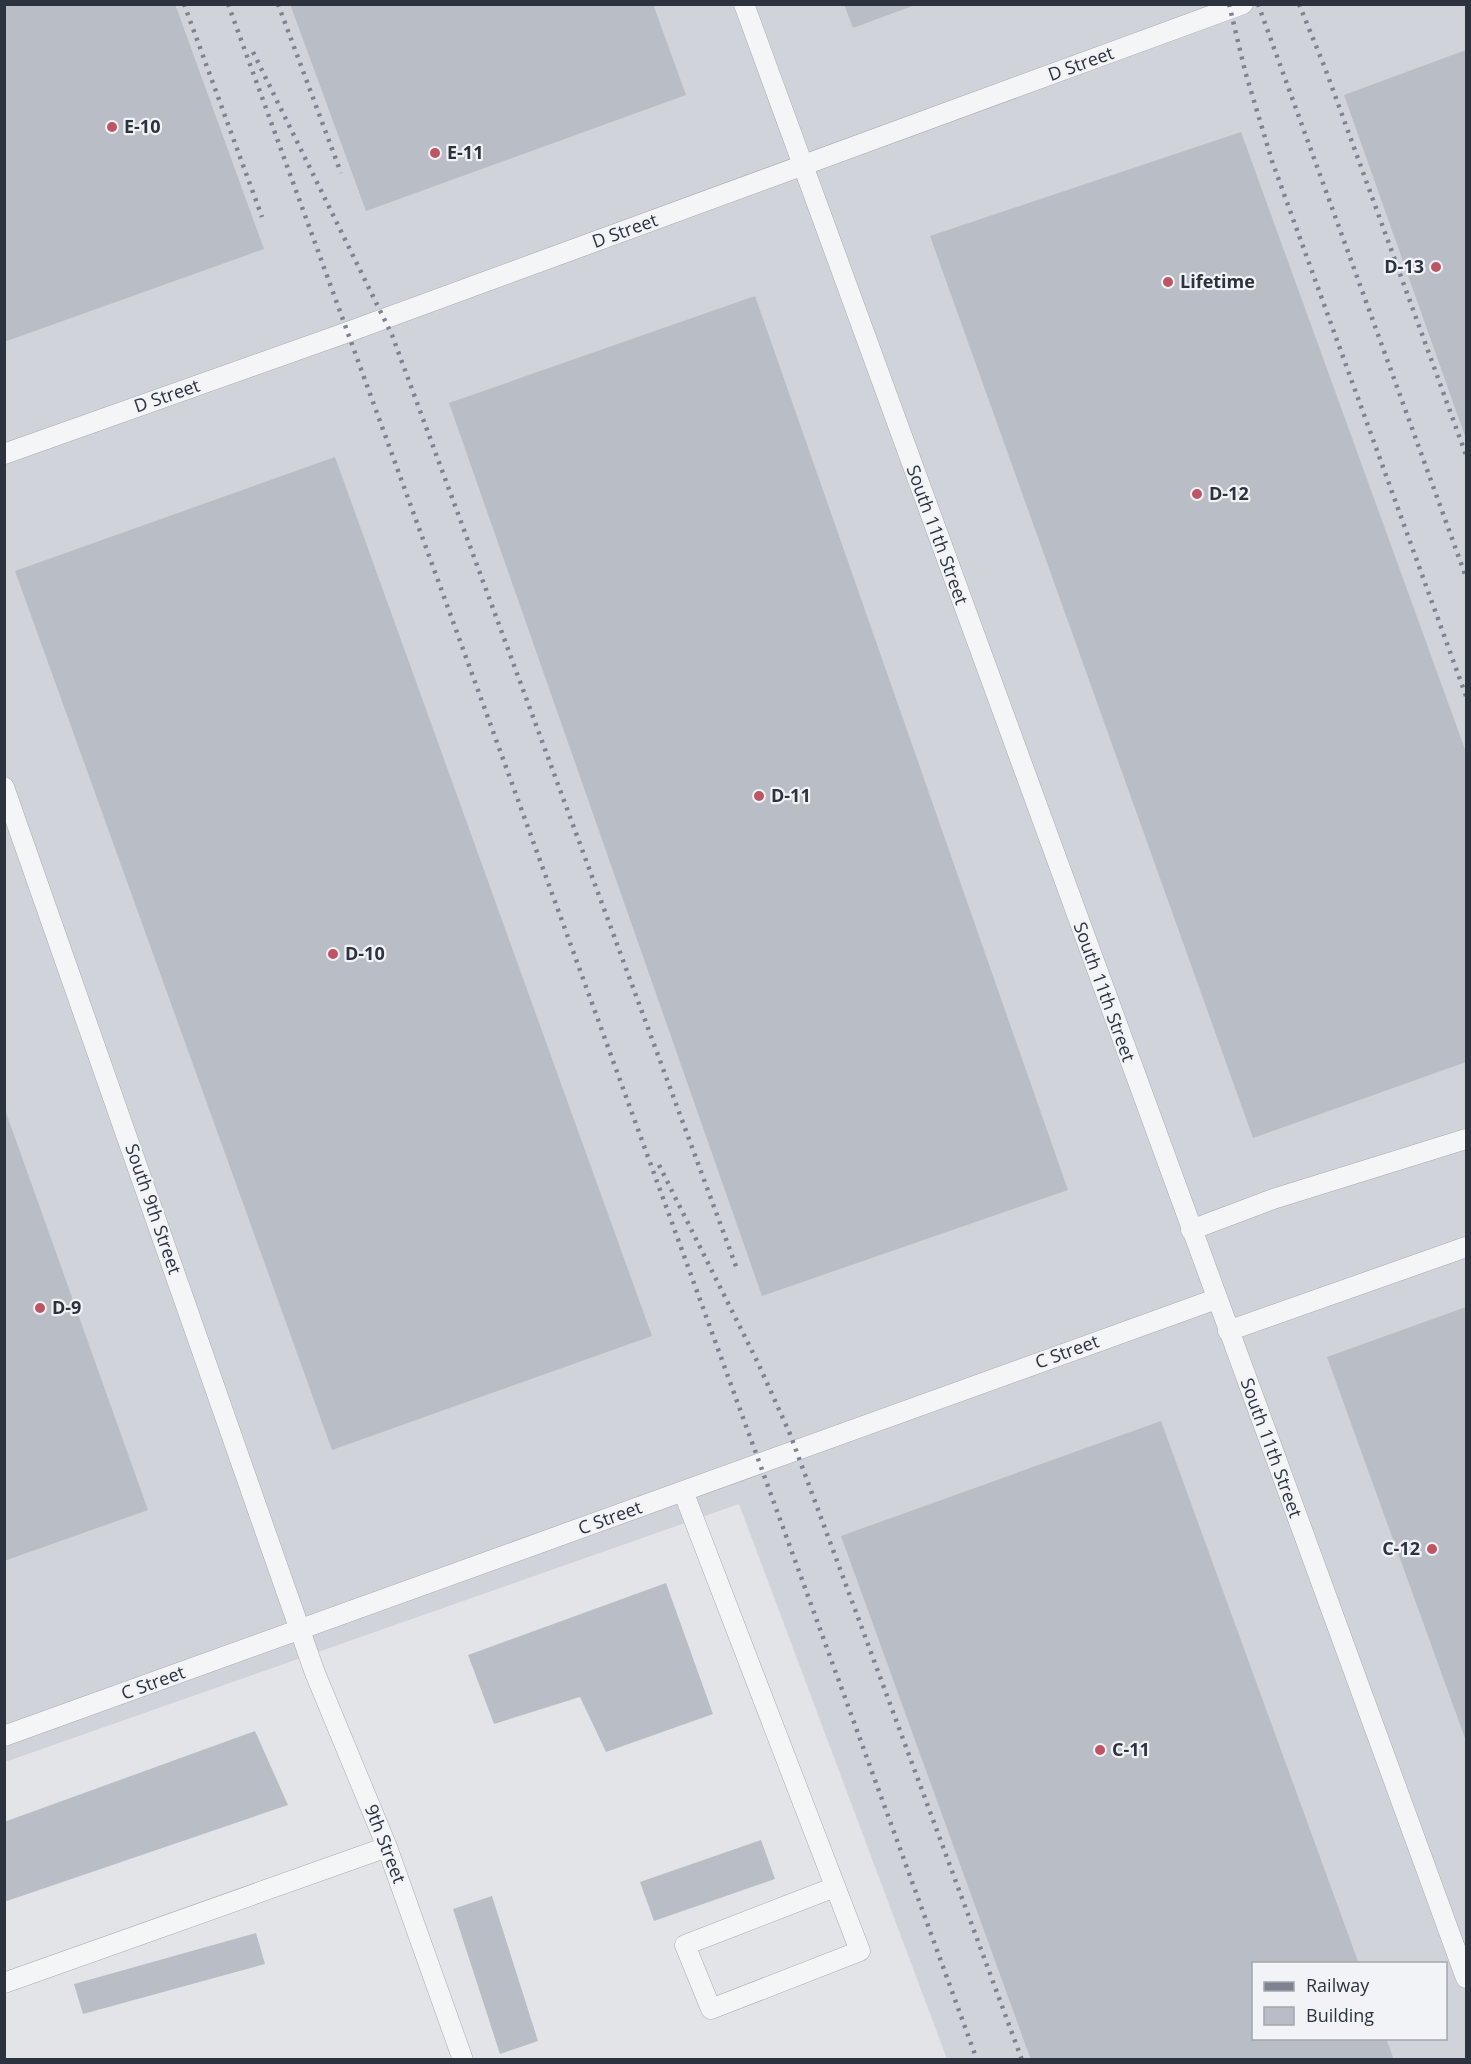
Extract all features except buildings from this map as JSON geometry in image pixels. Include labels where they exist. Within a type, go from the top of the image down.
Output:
[{"type":"lane","name":"South 11th Street","points":[[744,4],[1216,1299],[1467,1978]]},
{"type":"lane","name":"D Street","points":[[4,453],[802,167],[1243,4]]},
{"type":"lane","name":"South 9th Street","points":[[4,787],[302,1630]]},
{"type":"lane","points":[[1191,1230],[1272,1199],[1467,1139]]},
{"type":"lane","points":[[1228,1331],[1467,1247]]},
{"type":"lane","name":"C Street","points":[[4,1736],[1216,1299]]},
{"type":"lane","points":[[683,1491],[860,1951],[711,2009],[686,1945],[835,1887]]},
{"type":"lane","name":"9th Street","points":[[302,1630],[315,1673],[387,1846],[463,2060]]},
{"type":"lane","points":[[4,1983],[387,1846]]},
{"type":"shaded area","points":[[4,5],[1466,5],[1466,2059],[947,2059],[739,1504],[5,1762]]},
{"type":"railway","points":[[184,4],[262,217]]},
{"type":"railway","points":[[228,4],[977,2060]]},
{"type":"railway","points":[[278,4],[341,173]]},
{"type":"railway","points":[[1229,4],[1245,71],[1272,161],[1466,696]]},
{"type":"railway","points":[[1258,4],[1466,577]]},
{"type":"railway","points":[[1299,4],[1325,68],[1466,455]]},
{"type":"railway","points":[[253,52],[392,335],[737,1269]]},
{"type":"railway","points":[[659,1165],[758,1363],[790,1434],[1022,2060]]},
{"type":"place","name":"E-10","points":[[112,127]]},
{"type":"place","name":"E-11","points":[[435,153]]},
{"type":"place","name":"D-13","points":[[1436,267]]},
{"type":"place","name":"Lifetime","points":[[1168,282]]},
{"type":"place","name":"D-12","points":[[1197,494]]},
{"type":"place","name":"D-11","points":[[759,796]]},
{"type":"place","name":"D-10","points":[[333,954]]},
{"type":"place","name":"D-9","points":[[40,1308]]},
{"type":"place","name":"C-12","points":[[1432,1549]]},
{"type":"place","name":"C-11","points":[[1100,1750]]}]
